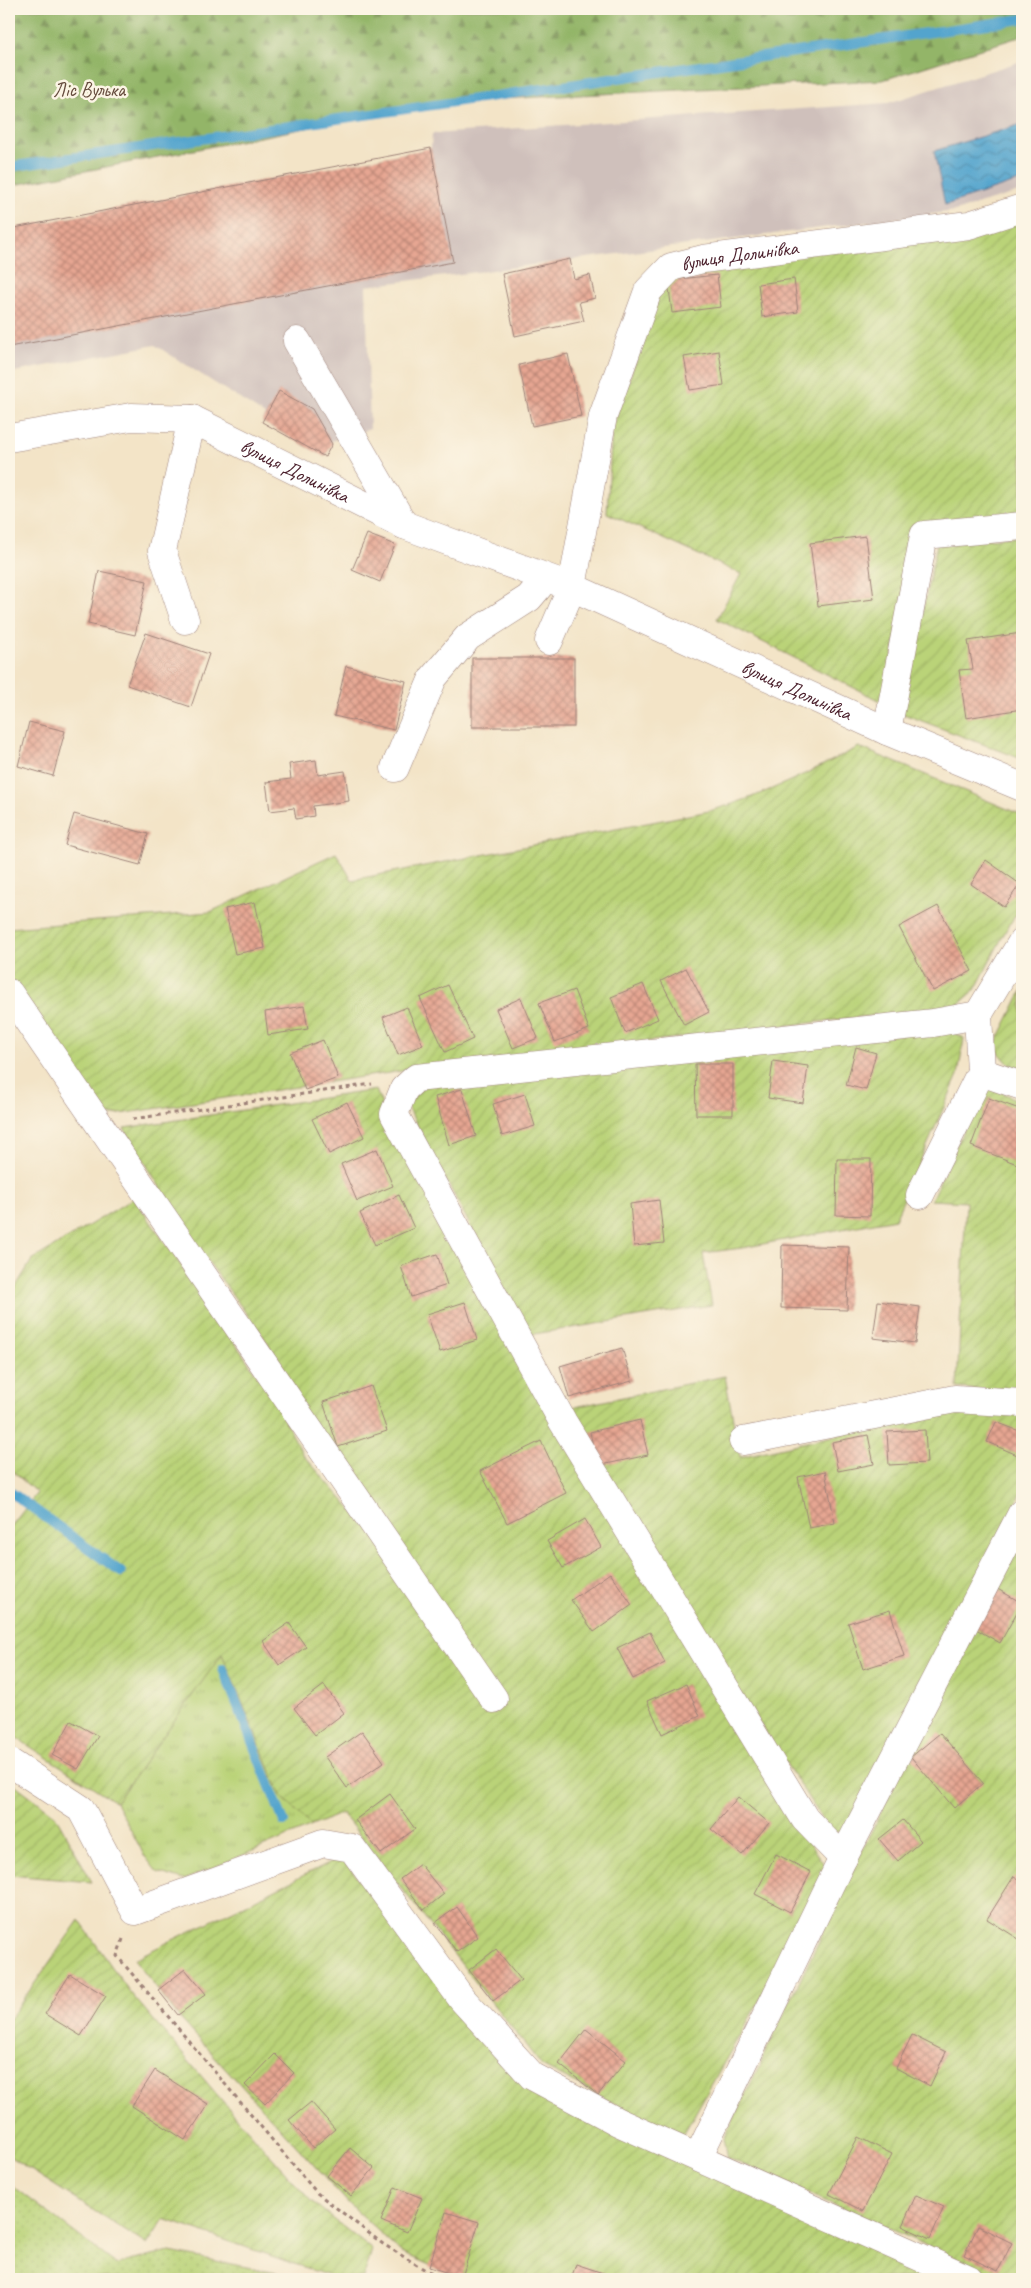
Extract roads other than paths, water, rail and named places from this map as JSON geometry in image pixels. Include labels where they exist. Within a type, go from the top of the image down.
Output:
[{"type":"street","name":"вулиця Долинівка","points":[[572,587],[603,416],[648,291],[671,267],[702,260],[969,225],[1022,208]]},
{"type":"street","points":[[297,341],[404,525]]},
{"type":"street","name":"вулиця Долинівка","points":[[9,438],[130,417],[192,419],[404,525],[572,587],[887,731],[1022,787]]},
{"type":"street","points":[[185,620],[162,551],[192,419]]},
{"type":"street","points":[[887,731],[924,535],[1022,526]]},
{"type":"street","points":[[395,768],[433,678],[468,637],[529,598],[546,578]]},
{"type":"street","points":[[549,641],[572,587]]},
{"type":"street","points":[[920,1195],[981,1072],[978,1015],[1022,942]]},
{"type":"street","points":[[9,993],[101,1124],[494,1699]]},
{"type":"street","points":[[843,1858],[805,1820],[562,1422],[394,1114],[404,1089],[416,1078],[923,1024],[978,1015]]},
{"type":"street","points":[[981,1072],[1022,1086]]},
{"type":"street","points":[[743,1441],[955,1399],[1022,1403]]},
{"type":"street","points":[[698,2157],[843,1858],[1022,1513]]},
{"type":"street","points":[[9,1762],[81,1808],[135,1911],[323,1843],[352,1848],[462,1999],[532,2076],[618,2122],[969,2279]]},
{"type":"water","points":[[1022,124],[1022,180],[945,205],[934,151]]},
{"type":"waterway","points":[[9,167],[1022,19]]},
{"type":"waterway","points":[[9,1491],[121,1572]]},
{"type":"waterway","points":[[223,1669],[284,1822]]},
{"type":"park label","name":"Ліс Вулька","points":[[89,89]]}]
